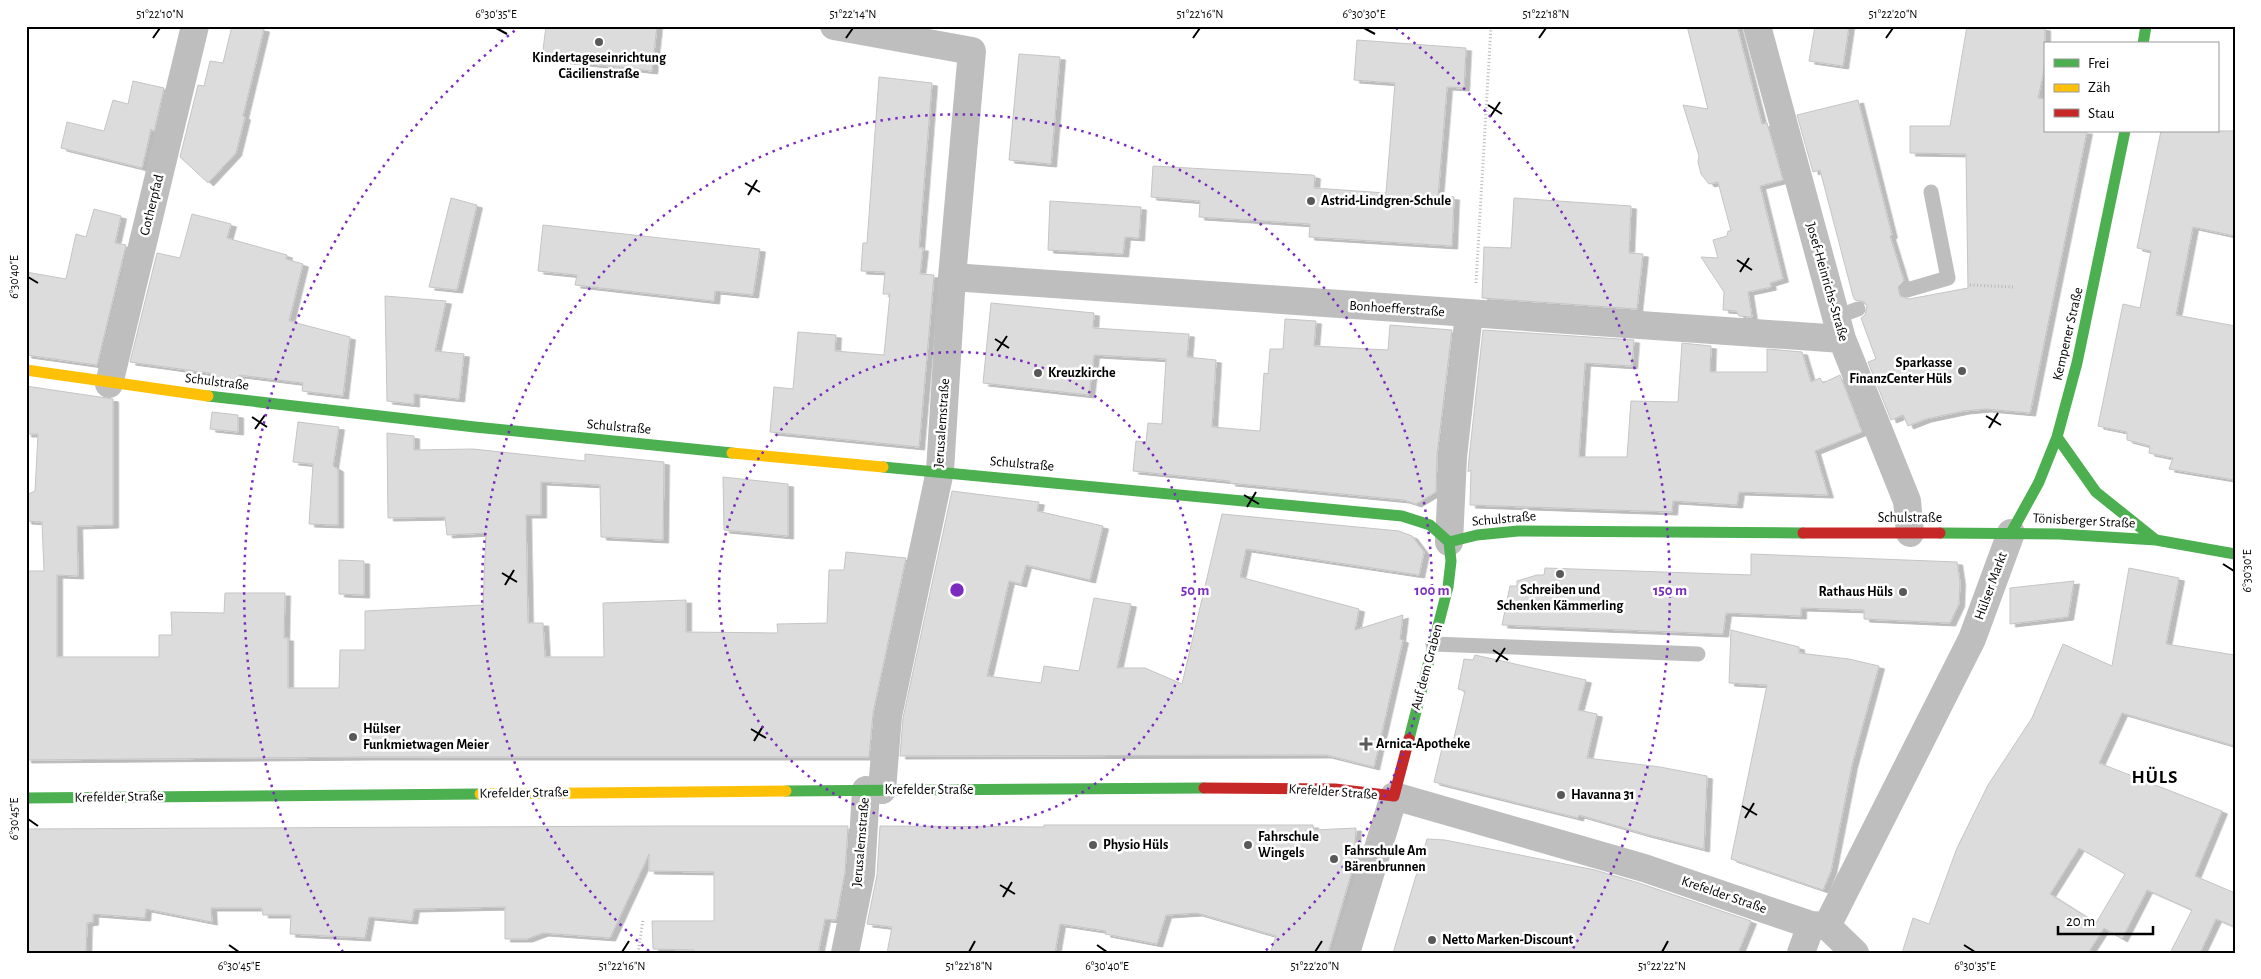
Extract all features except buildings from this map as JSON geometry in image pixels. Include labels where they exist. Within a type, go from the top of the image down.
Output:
[{"type":"street","name":"Gotherpfad","points":[[109,384],[195,26]]},
{"type":"street","name":"Jerusalemstraße","points":[[834,26],[972,51],[952,277],[940,472],[888,716],[883,755],[874,790],[861,874],[845,953]]},
{"type":"street","name":"Josef-Heinrichs-Straße","points":[[1757,26],[1845,322],[1907,500],[1910,533]]},
{"type":"street","points":[[2143,42],[2146,26]]},
{"type":"street","name":"Kempener Straße","points":[[2011,533],[2039,482],[2057,437],[2077,363],[2125,132]]},
{"type":"street","name":"Bonhoefferstraße","points":[[952,277],[1470,314],[1845,322]]},
{"type":"street","name":"Auf dem Graben","points":[[1346,953],[1394,796],[1448,587],[1451,562],[1449,542],[1453,457],[1470,314]]},
{"type":"street","name":"Schulstraße","points":[[26,370],[109,384],[533,435],[1402,516],[1430,525],[1449,542],[1476,534],[1518,531],[2011,533]]},
{"type":"street","name":"Tönisberger Straße","points":[[2057,437],[2096,492],[2156,540]]},
{"type":"street","name":"Tönisberger Straße","points":[[2011,533],[2156,540],[2235,554]]},
{"type":"street","name":"Hülser Markt","points":[[1819,926],[1972,639],[2011,533]]},
{"type":"street","name":"Krefelder Straße","points":[[26,798],[1325,788],[1394,796],[1644,868],[1819,926]]},
{"type":"street","points":[[1801,953],[1819,926],[1855,953]]},
{"type":"lane","points":[[1907,290],[1948,278],[1930,192]]},
{"type":"lane","points":[[1433,644],[1698,654]]},
{"type":"path","points":[[1470,314],[1476,284],[1491,26]]},
{"type":"path","points":[[1948,278],[1968,285],[2014,287]]},
{"type":"path","points":[[638,953],[643,920]]},
{"type":"traffic: fast","points":[[2143,42],[2146,26]]},
{"type":"traffic: fast","points":[[2011,533],[2039,482],[2057,437],[2077,363],[2125,132]]},
{"type":"traffic: fast","points":[[208,396],[475,427],[732,453]]},
{"type":"traffic: fast","points":[[2057,437],[2096,492],[2156,540]]},
{"type":"traffic: fast","points":[[883,467],[1402,516],[1430,525],[1449,542]]},
{"type":"traffic: fast","points":[[1449,542],[1477,535],[1518,531],[1803,533]]},
{"type":"traffic: fast","points":[[1940,533],[2059,534],[2156,540],[2235,554]]},
{"type":"traffic: fast","points":[[1409,739],[1448,587],[1451,561],[1449,542]]},
{"type":"traffic: fast","points":[[786,791],[1204,788]]},
{"type":"traffic: fast","points":[[26,798],[480,794]]},
{"type":"traffic: slow","points":[[26,370],[208,396]]},
{"type":"traffic: slow","points":[[732,453],[883,467]]},
{"type":"traffic: slow","points":[[480,794],[786,791]]},
{"type":"traffic: jam","points":[[1803,533],[1940,533]]},
{"type":"traffic: jam","points":[[1204,788],[1335,789],[1394,796],[1409,739]]},
{"type":"place","name":"Kindertageseinrichtung Cäcilienstraße","points":[[599,42]]},
{"type":"place","name":"Astrid-Lindgren-Schule","points":[[1311,201]]},
{"type":"place","name":"Sparkasse FinanzCenter Hüls","points":[[1962,371]]},
{"type":"place","name":"Kreuzkirche","points":[[1038,373]]},
{"type":"place","name":"Schreiben und Schenken Kämmerling","points":[[1560,574]]},
{"type":"place","name":"Rathaus Hüls","points":[[1903,592]]},
{"type":"place","name":"Hülser Funkmietwagen Meier","points":[[353,737]]},
{"type":"place","name":"Arnica-Apotheke","points":[[1366,744]]},
{"type":"place","name":"Havanna 31","points":[[1561,795]]},
{"type":"place","name":"Physio Hüls","points":[[1093,845]]},
{"type":"place","name":"Fahrschule Wingels","points":[[1248,845]]},
{"type":"place","name":"Fahrschule Am Bärenbrunnen","points":[[1334,859]]},
{"type":"place","name":"Netto Marken-Discount","points":[[1432,940]]},
{"type":"district","name":"HÜLS","points":[[2155,777]]}]
